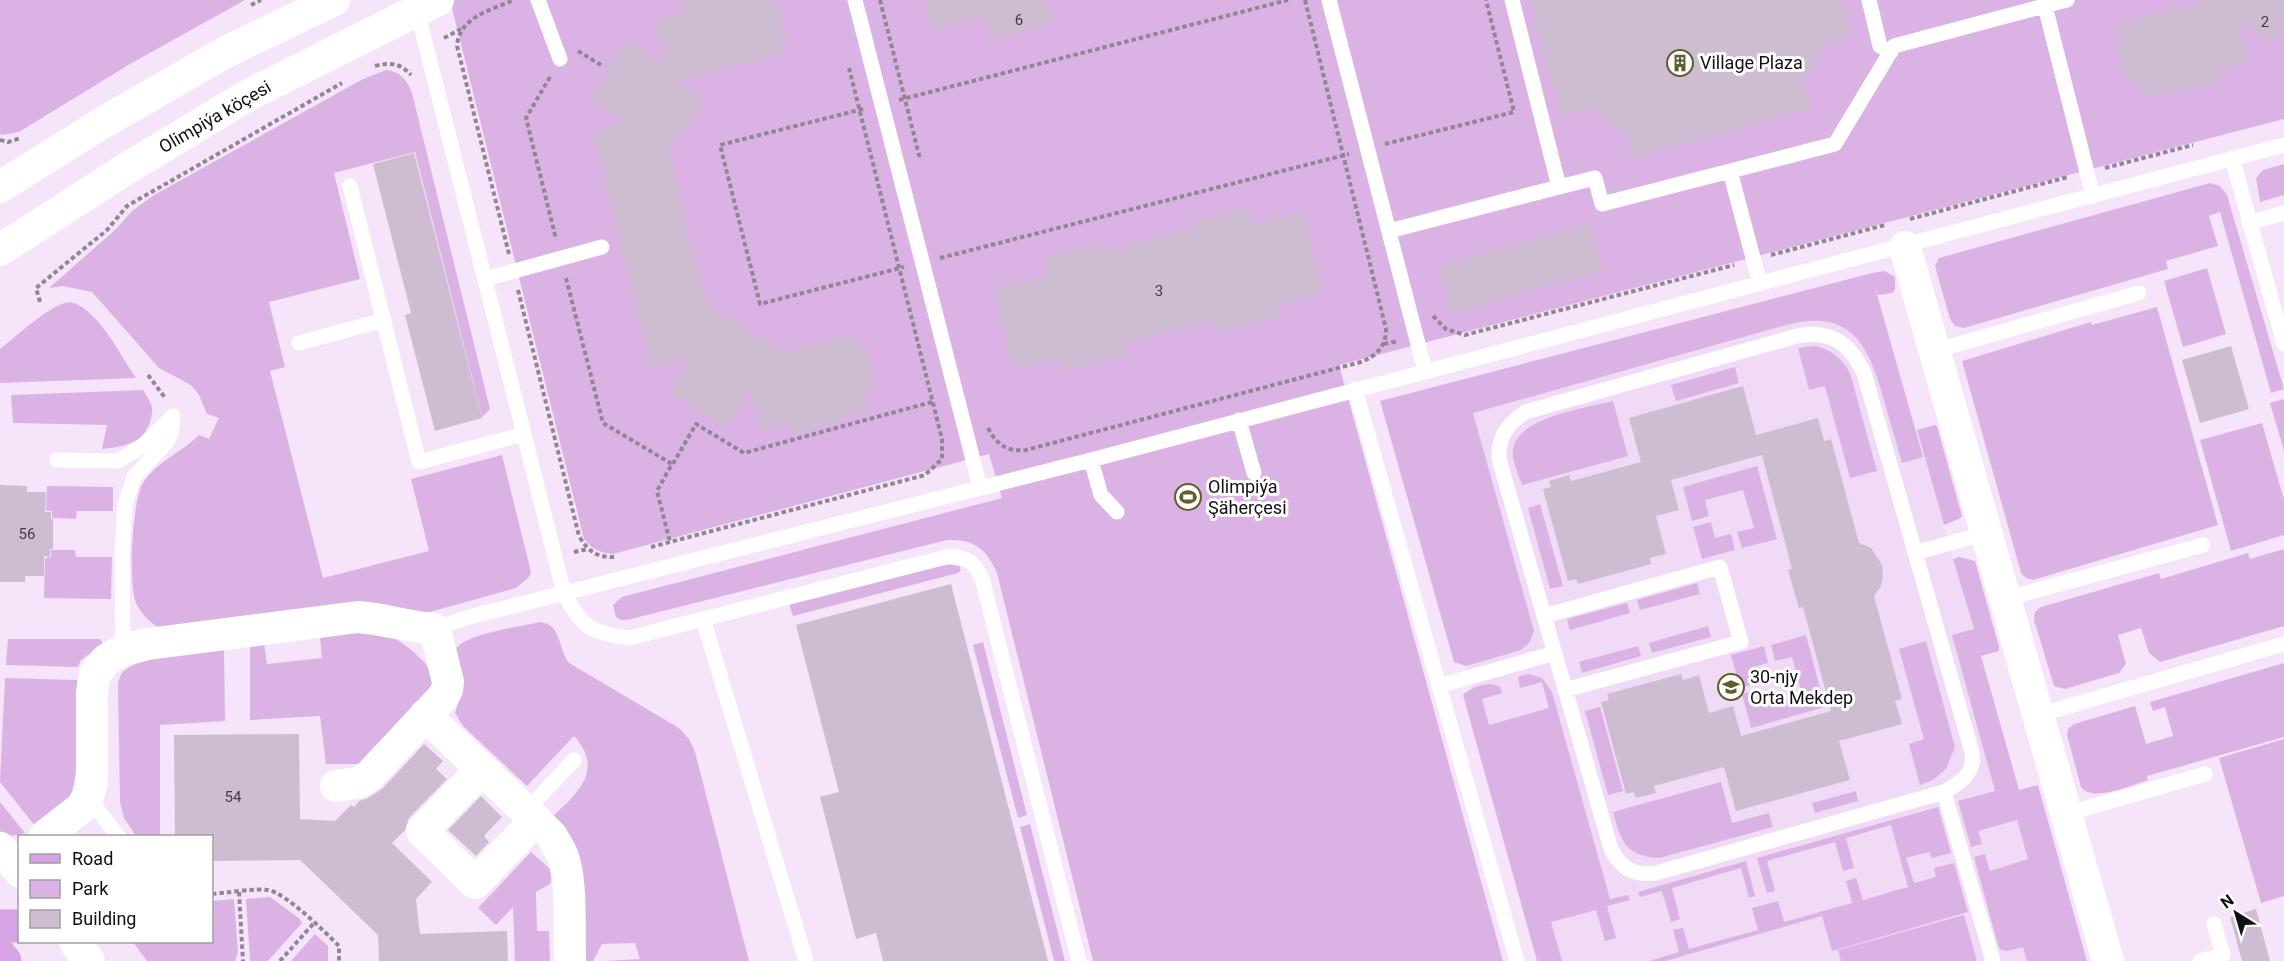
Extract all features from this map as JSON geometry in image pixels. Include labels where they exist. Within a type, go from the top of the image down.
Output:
[{"type":"main road","points":[[0,926],[18,926]]},
{"type":"main road","points":[[0,955],[5,961]]},
{"type":"street","points":[[0,187],[104,122],[216,58],[334,0]]},
{"type":"street","name":"Olimpiýa köçesi","points":[[0,250],[126,169],[245,97],[428,5]]},
{"type":"street","points":[[1898,231],[2108,961]]},
{"type":"street","points":[[47,835],[81,808],[88,797],[92,781],[92,693],[95,675],[106,660],[123,650],[148,644],[358,617],[408,627],[435,629],[448,682],[443,697],[369,776],[358,783],[336,786]]},
{"type":"street","points":[[425,716],[531,816],[560,849],[565,861],[570,961]]},
{"type":"street","points":[[482,769],[422,831],[475,883],[531,816]]},
{"type":"street","points":[[76,943],[89,961]]},
{"type":"lane","points":[[538,0],[560,59]]},
{"type":"lane","points":[[855,0],[980,487]]},
{"type":"lane","points":[[1329,0],[1425,371]]},
{"type":"lane","points":[[1512,0],[1559,187]]},
{"type":"lane","points":[[1869,0],[1880,46],[1891,52]]},
{"type":"lane","points":[[1389,231],[1596,178],[1602,204],[1835,144],[1894,46],[2067,0]]},
{"type":"lane","points":[[428,5],[485,279],[564,593],[585,624],[597,633],[629,638],[951,556],[965,557],[975,565],[982,578],[1079,961]]},
{"type":"lane","points":[[2045,6],[2093,196]]},
{"type":"lane","points":[[435,629],[469,617],[1091,460],[1760,284],[1898,231],[2093,196],[2284,145]]},
{"type":"lane","points":[[2232,158],[2284,344]]},
{"type":"lane","points":[[1730,171],[1760,284]]},
{"type":"lane","points":[[350,186],[419,462],[524,434]]},
{"type":"lane","points":[[2249,223],[2284,213]]},
{"type":"lane","points":[[485,279],[602,247]]},
{"type":"lane","points":[[1934,351],[2139,293]]},
{"type":"lane","points":[[299,343],[384,320]]},
{"type":"lane","points":[[1826,334],[1835,338],[1851,352],[1860,364],[1973,759],[1968,776],[1944,792],[1656,873],[1635,873],[1621,864],[1611,849],[1544,616],[1499,459],[1500,439],[1506,428],[1525,412],[1538,408],[1797,336],[1826,334]]},
{"type":"lane","points":[[1355,389],[1516,961]]},
{"type":"lane","points":[[57,460],[118,461],[143,446],[173,416]]},
{"type":"lane","points":[[123,650],[122,552],[125,505],[134,477],[166,443],[171,434],[173,416]]},
{"type":"lane","points":[[1239,420],[1254,473]]},
{"type":"lane","points":[[1091,460],[1101,495],[1117,512]]},
{"type":"lane","points":[[1915,553],[1986,533]]},
{"type":"lane","points":[[2005,599],[2203,545]]},
{"type":"lane","points":[[1544,616],[1720,567],[1741,642],[1565,690]]},
{"type":"lane","points":[[703,619],[806,961]]},
{"type":"lane","points":[[2038,715],[2284,644]]},
{"type":"lane","points":[[1439,686],[1555,653]]},
{"type":"lane","points":[[531,816],[574,760]]},
{"type":"lane","points":[[2066,814],[2205,774]]},
{"type":"lane","points":[[1944,792],[1993,961]]},
{"type":"lane","points":[[88,797],[116,835]]},
{"type":"lane","points":[[2200,961],[2223,955],[2214,924]]},
{"type":"path","points":[[1288,0],[720,145],[760,304],[1514,112],[1486,0]]},
{"type":"path","points":[[986,422],[998,444],[1015,451],[1026,450],[1361,362],[1373,355],[1384,344],[1386,329],[1305,0]]},
{"type":"path","points":[[600,65],[577,51],[560,59],[526,118],[603,423],[672,464]]},
{"type":"path","points":[[368,69],[387,63],[396,64],[404,68],[415,82]]},
{"type":"path","points":[[648,548],[925,475],[939,463],[943,453],[942,439],[848,66]]},
{"type":"path","points":[[40,302],[36,288],[107,230],[132,203],[349,79]]},
{"type":"path","points":[[1432,310],[1438,323],[1465,335],[1754,260],[1898,231],[2087,172],[2203,143]]},
{"type":"path","points":[[148,375],[163,393],[173,416]]},
{"type":"path","points":[[670,542],[657,491],[696,424],[744,453],[932,402]]},
{"type":"path","points":[[583,543],[593,553],[600,556],[615,557],[626,554]]},
{"type":"path","points":[[213,894],[268,890],[278,894],[314,922],[339,946],[339,961]]},
{"type":"path","points":[[239,892],[243,961]]},
{"type":"path","points":[[280,961],[314,922]]},
{"type":"shaded area","name":"30-njy Orta Mekdep","points":[[1873,279],[2068,961],[1549,961],[1396,413]]},
{"type":"green space","points":[[0,0],[245,0],[130,64],[19,132],[2,135],[0,134]]},
{"type":"green space","name":"Olimpiýa Şäherçesi","points":[[450,0],[2284,0],[2284,119],[1339,365],[1503,961],[1093,961],[997,573],[988,557],[978,547],[965,541],[947,540],[627,620],[616,617],[613,605],[622,597],[1002,498],[989,454],[613,554],[593,548],[584,539]]},
{"type":"green space","points":[[386,70],[402,77],[412,93],[490,409],[482,417],[415,152],[334,173],[360,279],[269,302],[285,367],[270,371],[323,578],[429,551],[411,479],[502,455],[531,572],[529,577],[516,588],[430,612],[162,629],[144,615],[136,603],[134,593],[132,543],[139,493],[149,475],[162,463],[199,435],[209,439],[219,418],[207,414],[199,395],[191,385],[159,368],[92,292],[63,286],[49,288],[116,229],[132,211],[154,195],[363,79]]},
{"type":"green space","points":[[2284,164],[2284,195],[2260,202],[2256,178],[2263,170]]},
{"type":"green space","points":[[2210,183],[2220,186],[2227,195],[2284,389],[2271,393],[2220,212],[2209,216],[2218,246],[2166,261],[2168,269],[1964,328],[1955,326],[1950,319],[1935,266],[1939,258]]},
{"type":"green space","points":[[2207,268],[2226,334],[2183,347],[2164,281]]},
{"type":"green space","points":[[1885,271],[1895,277],[1895,290],[1892,293],[1878,295],[1874,284],[1923,457],[1902,463],[1878,381],[1865,349],[1844,328],[1830,322],[1812,321],[1790,324],[1473,413],[1534,631],[1530,642],[1521,650],[1466,666],[1454,662],[1380,401]]},
{"type":"green space","points":[[70,302],[90,313],[99,323],[136,378],[0,383],[0,349],[44,314]]},
{"type":"green space","points":[[2157,307],[2218,525],[2033,580],[2026,578],[2021,573],[1962,361],[2091,322],[2092,325]]},
{"type":"green space","points":[[1813,346],[1835,355],[1850,373],[1877,471],[1850,478],[1825,386],[1809,390],[1798,348]]},
{"type":"green space","points":[[1735,367],[1739,383],[1676,401],[1671,385]]},
{"type":"green space","points":[[143,390],[152,407],[147,429],[137,440],[117,447],[102,449],[107,425],[13,423],[11,395]]},
{"type":"green space","points":[[2284,399],[2284,451],[2270,403]]},
{"type":"green space","points":[[1613,401],[1628,456],[1522,485],[1514,463],[1513,449],[1518,438],[1527,429],[1555,416]]},
{"type":"green space","points":[[2262,423],[2284,500],[2284,535],[2231,551],[2200,440]]},
{"type":"green space","points":[[1935,425],[1962,516],[1944,525],[1917,430]]},
{"type":"green space","points":[[1757,466],[1777,539],[1742,548],[1737,532],[1754,528],[1743,490],[1705,500],[1709,516],[1692,521],[1683,487]]},
{"type":"green space","points":[[47,486],[113,487],[113,511],[77,511],[76,519],[52,518],[52,511],[46,511]]},
{"type":"green space","points":[[1540,504],[1563,586],[1550,589],[1528,508]]},
{"type":"green space","points":[[1711,522],[1715,538],[1731,534],[1735,550],[1702,559],[1693,527]]},
{"type":"green space","points":[[2284,549],[2284,626],[2160,662],[2149,653],[2141,628],[2118,635],[2126,664],[2119,673],[2065,689],[2054,686],[2034,620],[2035,612],[2041,607],[2159,573],[2161,579],[2248,553],[2250,559]]},
{"type":"green space","points":[[51,550],[75,550],[76,557],[112,557],[111,599],[44,598],[45,558],[51,557]]},
{"type":"green space","points":[[1959,557],[1975,561],[1999,647],[1999,651],[1981,656],[2019,790],[2038,785],[2087,961],[2027,961],[2023,947],[2007,951],[2001,950],[1998,945],[1974,857],[1985,854],[1990,871],[2028,859],[2017,820],[1978,831],[1982,844],[1971,847],[1958,801],[1995,791],[1952,635],[1974,629],[1953,559]]},
{"type":"green space","points":[[945,564],[959,566],[961,570],[958,573],[793,616],[789,604]]},
{"type":"green space","points":[[1697,583],[1700,594],[1640,610],[1637,600]]},
{"type":"green space","points":[[1627,603],[1630,613],[1570,630],[1567,619]]},
{"type":"green space","points":[[540,622],[552,627],[556,632],[569,663],[679,728],[689,739],[695,752],[749,961],[605,961],[640,959],[635,943],[602,944],[593,961],[578,961],[554,815],[572,798],[585,779],[587,759],[583,748],[574,736],[527,786],[463,726],[455,713],[462,688],[456,649],[462,643],[482,635]]},
{"type":"green space","points":[[1708,626],[1711,637],[1652,653],[1649,643]]},
{"type":"green space","points":[[381,630],[420,658],[429,669],[433,688],[365,761],[357,764],[326,764],[320,716],[250,720],[250,645],[264,643],[267,664],[322,658],[320,637]]},
{"type":"green space","points":[[1806,635],[1825,707],[1751,728],[1742,694],[1759,689],[1764,705],[1802,694],[1792,657],[1775,661],[1771,645]]},
{"type":"green space","points":[[8,639],[100,639],[103,644],[81,660],[78,667],[6,665]]},
{"type":"green space","points":[[1926,641],[1955,747],[1946,769],[1933,780],[1920,785],[1909,744],[1924,739],[1899,649]]},
{"type":"green space","points":[[983,642],[1027,815],[1018,818],[973,645]]},
{"type":"green space","points":[[1638,646],[1641,656],[1582,673],[1579,662]]},
{"type":"green space","points":[[1764,646],[1768,663],[1753,667],[1758,683],[1740,688],[1731,655]]},
{"type":"green space","points":[[224,648],[225,721],[160,725],[160,835],[135,835],[124,818],[120,802],[118,682],[125,670],[134,665],[173,654]]},
{"type":"green space","points":[[2284,663],[2284,737],[2147,776],[2148,780],[2113,791],[2094,793],[2081,787],[2067,735],[2068,729],[2074,724],[2135,706],[2146,744],[2173,736],[2165,707],[2153,711],[2150,702]]},
{"type":"green space","points":[[1529,674],[1542,678],[1552,692],[1610,899],[1628,895],[1630,900],[1607,906],[1616,938],[1605,941],[1596,910],[1551,922],[1562,961],[1537,961],[1463,695],[1480,685],[1491,684],[1500,687],[1502,693],[1482,699],[1489,725],[1549,708],[1542,682],[1520,688],[1518,677]]},
{"type":"green space","points":[[5,678],[77,680],[77,757],[70,797],[35,826],[0,782]]},
{"type":"green space","points":[[1600,707],[1623,791],[1608,795],[1585,711]]},
{"type":"green space","points":[[2284,739],[2284,896],[2261,903],[2219,758]]},
{"type":"green space","points":[[1721,782],[1732,823],[1769,813],[1773,827],[1659,858],[1639,854],[1626,845],[1622,839],[1613,812]]},
{"type":"green space","points":[[1856,791],[1858,801],[1815,813],[1812,803]]},
{"type":"green space","points":[[0,802],[25,833],[8,836],[0,831]]},
{"type":"green space","points":[[1938,807],[1951,853],[1932,858],[1929,852],[1906,858],[1914,883],[1936,877],[1934,868],[1954,863],[1968,912],[1832,951],[1822,916],[1665,961],[1649,961],[1679,952],[1673,930],[1683,928],[1689,949],[1758,930],[1752,908],[1778,901],[1784,922],[1852,903],[1846,881],[1856,878],[1863,900],[1908,887],[1891,825],[1846,838],[1854,868],[1843,871],[1835,842],[1767,861],[1775,891],[1767,893],[1757,858]]},
{"type":"green space","points":[[1030,824],[1065,961],[1054,961],[1020,827]]},
{"type":"green space","points":[[531,852],[549,868],[553,876],[550,884],[536,892],[537,931],[549,931],[550,961],[515,961],[513,907],[496,925],[478,908]]},
{"type":"green space","points":[[1746,861],[1755,896],[1749,898],[1741,868],[1672,888],[1680,919],[1671,922],[1662,891],[1640,897],[1638,892]]},
{"type":"green space","points":[[270,897],[300,919],[302,923],[268,961],[250,961],[246,899]]},
{"type":"green space","points":[[234,899],[238,952],[235,961],[147,961],[134,943],[213,943],[213,901]]},
{"type":"green space","points":[[1964,915],[1977,961],[1841,961],[1838,950]]},
{"type":"green space","points":[[315,934],[328,946],[328,961],[291,961]]},
{"type":"building","points":[[682,0],[777,0],[787,39],[778,41],[782,54],[677,82],[702,97],[699,101],[702,103],[686,131],[683,129],[670,154],[692,252],[694,252],[708,306],[785,352],[854,334],[857,348],[866,346],[876,387],[864,390],[869,409],[843,416],[844,420],[793,434],[790,423],[760,431],[750,389],[727,427],[670,393],[691,357],[651,367],[593,132],[627,121],[591,100],[625,40],[664,63],[654,20],[684,12]]},
{"type":"building","points":[[925,0],[1046,0],[1052,23],[991,39],[986,16],[932,30]]},
{"type":"building","name":"Village Plaza","points":[[1530,0],[1841,0],[1851,37],[1826,44],[1803,82],[1811,109],[1632,158],[1625,131],[1587,109],[1560,116]]},
{"type":"building","points":[[2201,0],[2284,0],[2284,29],[2275,43],[2238,21],[2248,63],[2218,71],[2221,81],[2169,94],[2168,90],[2142,97],[2138,79],[2125,81],[2115,40],[2123,37],[2119,24],[2204,2]]},
{"type":"building","points":[[414,153],[482,418],[435,431],[405,315],[411,313],[373,164]]},
{"type":"building","points":[[1249,207],[1253,224],[1303,211],[1323,293],[1279,304],[1282,316],[1218,332],[1214,320],[1123,343],[1127,355],[1061,371],[1058,359],[1014,370],[994,288],[1048,275],[1044,258],[1104,243],[1106,251],[1195,228],[1193,221]]},
{"type":"building","points":[[1590,223],[1603,271],[1451,314],[1438,266]]},
{"type":"building","points":[[2231,346],[2249,409],[2200,423],[2182,360]]},
{"type":"building","points":[[1743,386],[1756,435],[1818,418],[1824,441],[1831,439],[1859,543],[1871,548],[1882,565],[1881,586],[1874,596],[1902,699],[1895,701],[1902,724],[1839,741],[1850,780],[1736,811],[1724,767],[1654,786],[1656,793],[1636,798],[1634,792],[1626,794],[1601,702],[1609,700],[1607,694],[1681,674],[1683,680],[1699,675],[1709,713],[1733,706],[1741,736],[1831,711],[1803,607],[1799,608],[1788,570],[1792,569],[1762,455],[1671,480],[1679,510],[1656,516],[1666,554],[1650,558],[1651,564],[1578,584],[1576,579],[1568,581],[1543,489],[1551,487],[1549,481],[1569,475],[1571,481],[1641,462],[1629,418]]},
{"type":"building","points":[[0,485],[27,486],[27,492],[46,492],[45,512],[51,512],[51,519],[53,519],[53,549],[50,549],[50,557],[44,556],[44,576],[25,576],[25,582],[0,582]]},
{"type":"building","points":[[951,584],[1048,961],[883,961],[876,933],[856,939],[820,797],[839,792],[796,625]]},
{"type":"building","points":[[299,734],[300,819],[335,821],[351,805],[354,807],[359,801],[382,789],[424,744],[443,761],[436,769],[447,779],[409,818],[405,830],[392,843],[432,882],[416,899],[420,934],[507,931],[508,961],[379,961],[378,935],[300,860],[213,861],[213,835],[175,835],[174,735]]},
{"type":"building","points":[[481,796],[502,817],[484,836],[489,842],[476,856],[448,830]]},
{"type":"building","points":[[2256,909],[2270,961],[2242,961],[2230,917]]},
{"type":"place","name":"Village Plaza","points":[[1680,63]]},
{"type":"place","name":"Olimpiýa Şäherçesi","points":[[1188,497]]},
{"type":"place","name":"30-njy Orta Mekdep","points":[[1731,687]]}]
